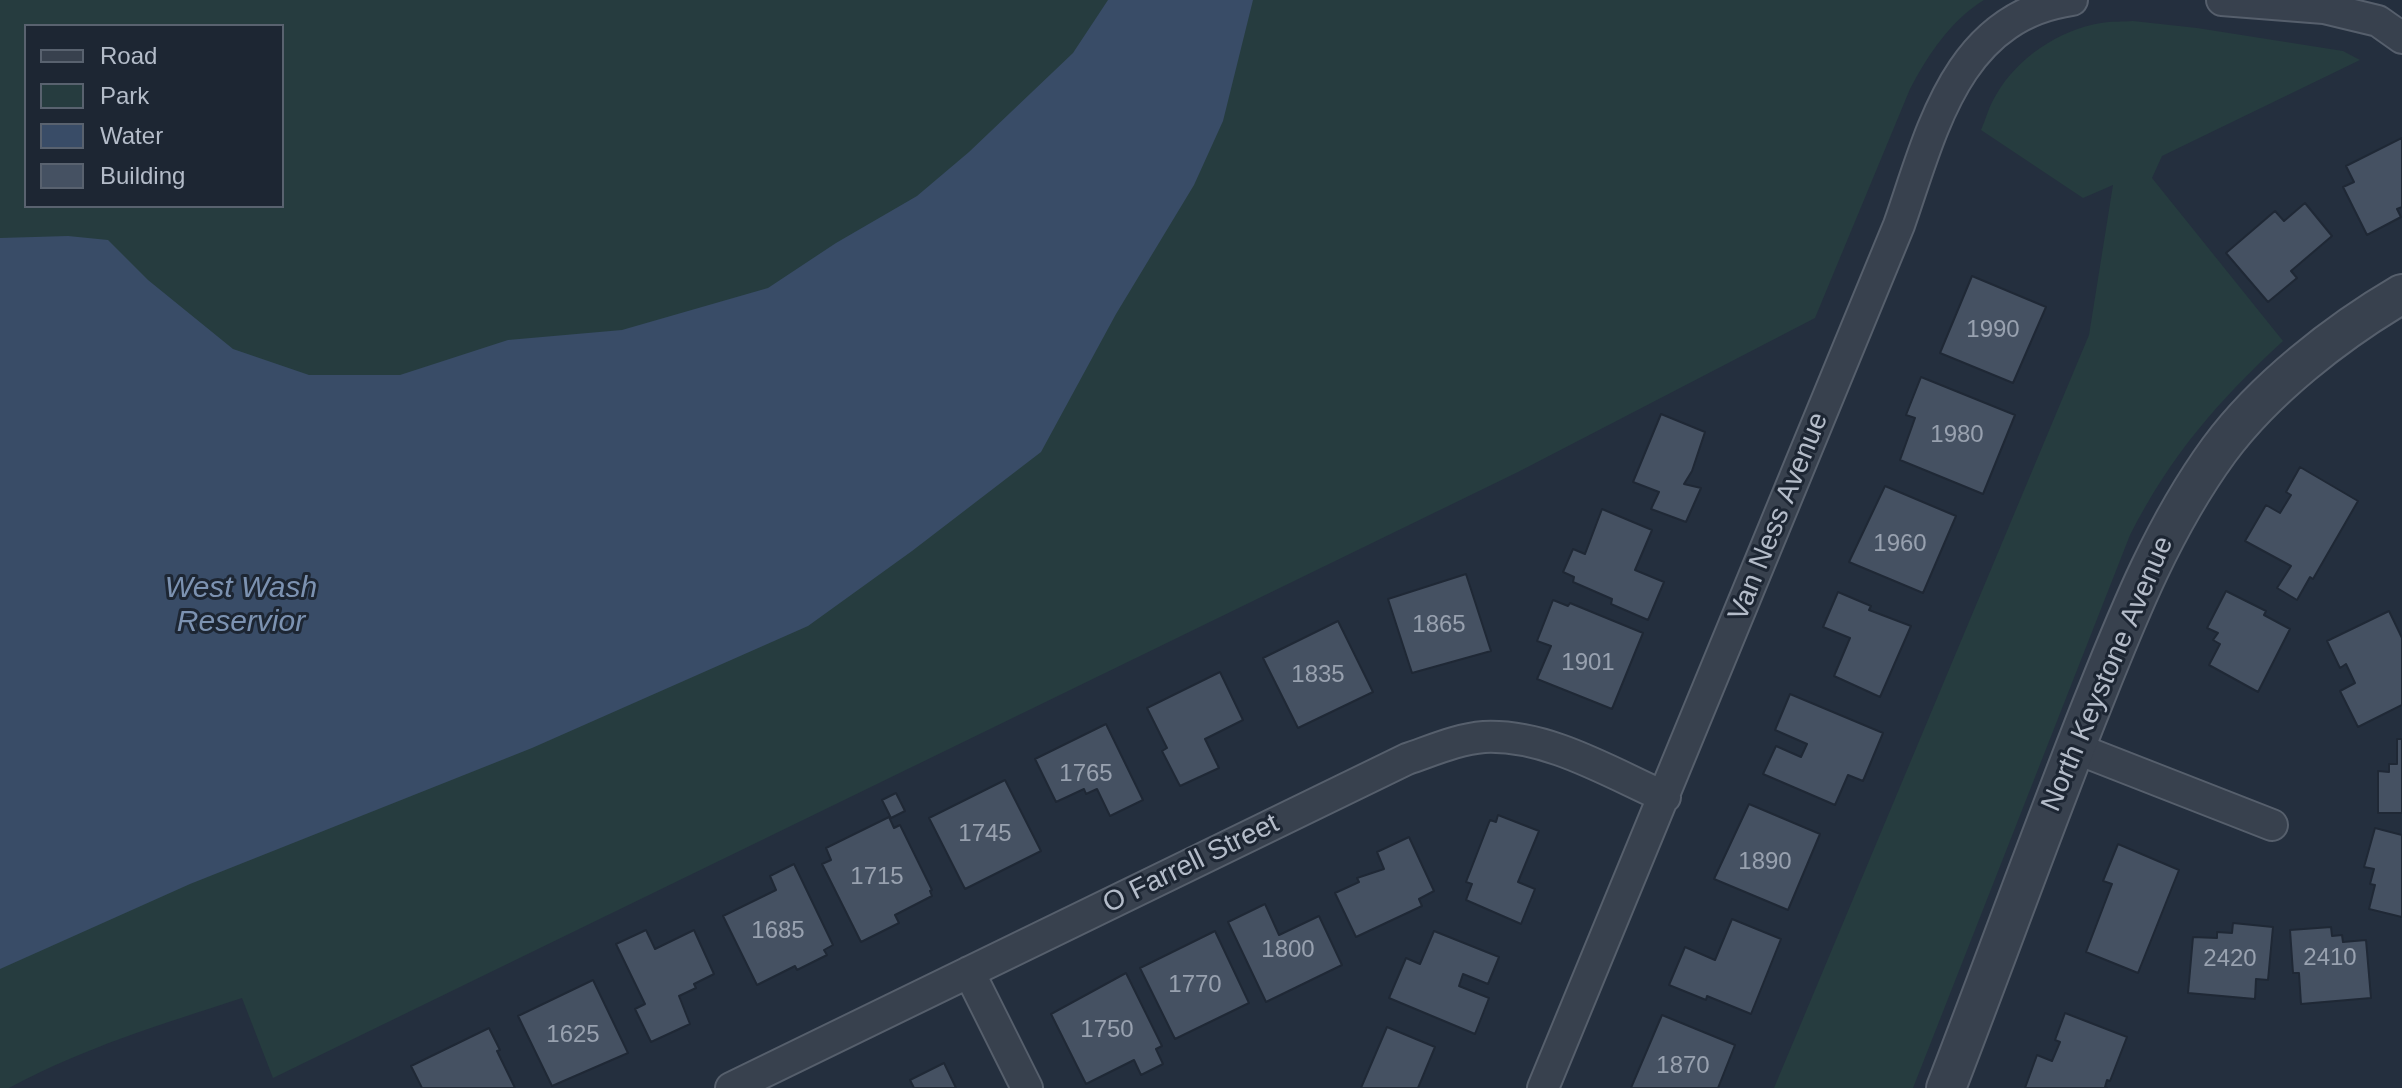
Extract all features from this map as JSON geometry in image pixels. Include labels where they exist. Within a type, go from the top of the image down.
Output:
[{"type":"street","name":"Van Ness Avenue","points":[[1543,1088],[1899,225],[1938,113],[1958,74],[1986,39],[2009,22],[2051,3],[2072,0]]},
{"type":"street","points":[[2222,0],[2324,8],[2378,21],[2402,38]]},
{"type":"street","name":"North Keystone Avenue","points":[[1946,1088],[2024,876],[2133,601],[2159,546],[2218,451],[2239,426],[2294,373],[2371,312],[2402,294]]},
{"type":"street","name":"O Farrell Street","points":[[731,1088],[1407,759],[1445,746],[1482,737],[1517,738],[1555,749],[1665,797]]},
{"type":"street","points":[[2075,748],[2272,825]]},
{"type":"street","points":[[969,972],[1027,1088]]},
{"type":"green space","points":[[0,0],[1984,0],[1961,18],[1941,40],[1910,89],[1815,318],[1518,472],[273,1078],[242,998],[66,1060],[9,1088],[0,1088]]},
{"type":"green space","points":[[2133,21],[2343,51],[2360,60],[2162,156],[2152,178],[2283,341],[2197,431],[2162,480],[2130,535],[1913,1088],[1774,1088],[2089,335],[2113,185],[2083,198],[1981,130],[1991,104],[2005,82],[2027,58],[2070,32],[2105,22]]},
{"type":"water","name":"West Wash Reservior","points":[[1108,0],[1253,0],[1223,121],[1194,185],[1116,314],[1041,452],[808,626],[532,748],[190,884],[0,969],[0,238],[68,236],[108,240],[148,280],[233,349],[309,375],[400,375],[508,340],[622,330],[768,288],[836,243],[917,196],[969,152],[1073,53]]},
{"type":"building","points":[[2402,138],[2402,207],[2397,209],[2401,217],[2367,235],[2343,187],[2354,182],[2346,166]]},
{"type":"building","points":[[2305,203],[2332,236],[2291,271],[2297,278],[2268,302],[2226,253],[2275,211],[2284,221]]},
{"type":"building","points":[[1972,276],[2046,307],[2013,383],[1940,353]]},
{"type":"building","points":[[1921,377],[2015,415],[1983,494],[1900,460],[1915,418],[1906,415]]},
{"type":"building","points":[[1661,414],[1705,432],[1692,471],[1684,484],[1701,488],[1686,522],[1651,509],[1659,492],[1633,482]]},
{"type":"building","points":[[2300,467],[2358,501],[2313,579],[2310,577],[2297,600],[2277,588],[2291,566],[2245,541],[2266,505],[2280,513],[2291,495],[2286,492]]},
{"type":"building","points":[[1885,486],[1956,516],[1923,593],[1849,562]]},
{"type":"building","points":[[1602,509],[1652,530],[1635,570],[1664,582],[1648,620],[1611,604],[1612,599],[1573,582],[1574,577],[1563,572],[1573,549],[1585,554]]},
{"type":"building","points":[[1466,574],[1491,651],[1412,673],[1388,599]]},
{"type":"building","points":[[2226,591],[2266,611],[2264,615],[2290,629],[2258,692],[2209,665],[2220,644],[2213,640],[2218,633],[2207,628]]},
{"type":"building","points":[[1838,592],[1871,606],[1869,610],[1911,626],[1880,697],[1834,676],[1850,638],[1823,627]]},
{"type":"building","points":[[1553,600],[1568,606],[1570,603],[1643,633],[1612,709],[1537,679],[1551,646],[1537,641]]},
{"type":"building","points":[[2389,611],[2402,638],[2402,705],[2358,727],[2340,691],[2355,683],[2346,664],[2340,668],[2327,641]]},
{"type":"building","points":[[1338,621],[1373,692],[1298,728],[1263,658]]},
{"type":"building","points":[[1220,672],[1243,720],[1205,739],[1219,768],[1180,786],[1162,751],[1167,748],[1147,708]]},
{"type":"building","points":[[1790,694],[1883,733],[1863,781],[1848,775],[1835,805],[1763,774],[1776,746],[1801,757],[1807,744],[1775,730]]},
{"type":"building","points":[[1106,724],[1143,800],[1110,816],[1097,789],[1086,794],[1084,789],[1056,802],[1035,759]]},
{"type":"building","points":[[2397,739],[2402,739],[2402,813],[2378,813],[2378,771],[2389,772],[2389,764],[2397,764]]},
{"type":"building","points":[[1005,780],[1041,851],[965,889],[929,818]]},
{"type":"building","points":[[896,793],[905,811],[891,818],[882,800]]},
{"type":"building","points":[[1749,804],[1820,834],[1788,910],[1714,879]]},
{"type":"building","points":[[1498,815],[1539,831],[1518,882],[1535,889],[1521,924],[1466,900],[1472,884],[1466,882],[1490,820],[1496,822]]},
{"type":"building","points":[[889,817],[894,828],[900,825],[932,890],[932,896],[895,915],[899,923],[861,942],[822,864],[831,860],[826,848]]},
{"type":"building","points":[[2375,828],[2402,835],[2402,917],[2369,909],[2375,885],[2370,884],[2374,869],[2364,867]]},
{"type":"building","points":[[1409,837],[1434,891],[1419,899],[1422,906],[1356,937],[1335,893],[1359,882],[1357,878],[1384,869],[1377,852]]},
{"type":"building","points":[[2118,844],[2179,870],[2138,973],[2086,952],[2112,884],[2103,881]]},
{"type":"building","points":[[794,864],[833,945],[824,950],[827,955],[797,970],[795,966],[757,985],[723,916],[776,890],[770,876]]},
{"type":"building","points":[[1265,904],[1279,935],[1319,916],[1342,965],[1266,1002],[1228,922]]},
{"type":"building","points":[[1732,919],[1781,939],[1751,1014],[1669,985],[1685,947],[1715,960]]},
{"type":"building","points":[[2233,923],[2273,927],[2268,980],[2256,979],[2255,999],[2188,993],[2193,937],[2217,938],[2217,932],[2232,933]]},
{"type":"building","points":[[2331,927],[2332,936],[2342,935],[2343,942],[2366,940],[2371,998],[2301,1004],[2299,973],[2293,973],[2290,930]]},
{"type":"building","points":[[646,930],[655,949],[694,930],[714,974],[679,996],[690,1024],[651,1042],[635,1009],[645,1004],[616,944]]},
{"type":"building","points":[[1215,931],[1249,1003],[1175,1039],[1140,968]]},
{"type":"building","points":[[1434,931],[1499,957],[1488,984],[1463,974],[1459,986],[1489,998],[1475,1034],[1389,998],[1406,958],[1420,964]]},
{"type":"building","points":[[1126,973],[1162,1046],[1156,1049],[1163,1064],[1141,1075],[1134,1060],[1086,1084],[1051,1014]]},
{"type":"building","points":[[593,980],[628,1053],[552,1086],[518,1016]]},
{"type":"building","points":[[2065,1013],[2127,1037],[2110,1081],[2107,1080],[2107,1088],[2025,1088],[2037,1055],[2052,1061],[2060,1042],[2055,1040]]},
{"type":"building","points":[[1662,1015],[1735,1045],[1718,1088],[1631,1088]]},
{"type":"building","points":[[1387,1027],[1435,1047],[1418,1088],[1361,1088]]},
{"type":"building","points":[[489,1028],[515,1088],[422,1088],[411,1066]]},
{"type":"building","points":[[944,1063],[956,1088],[914,1088],[910,1080]]}]
